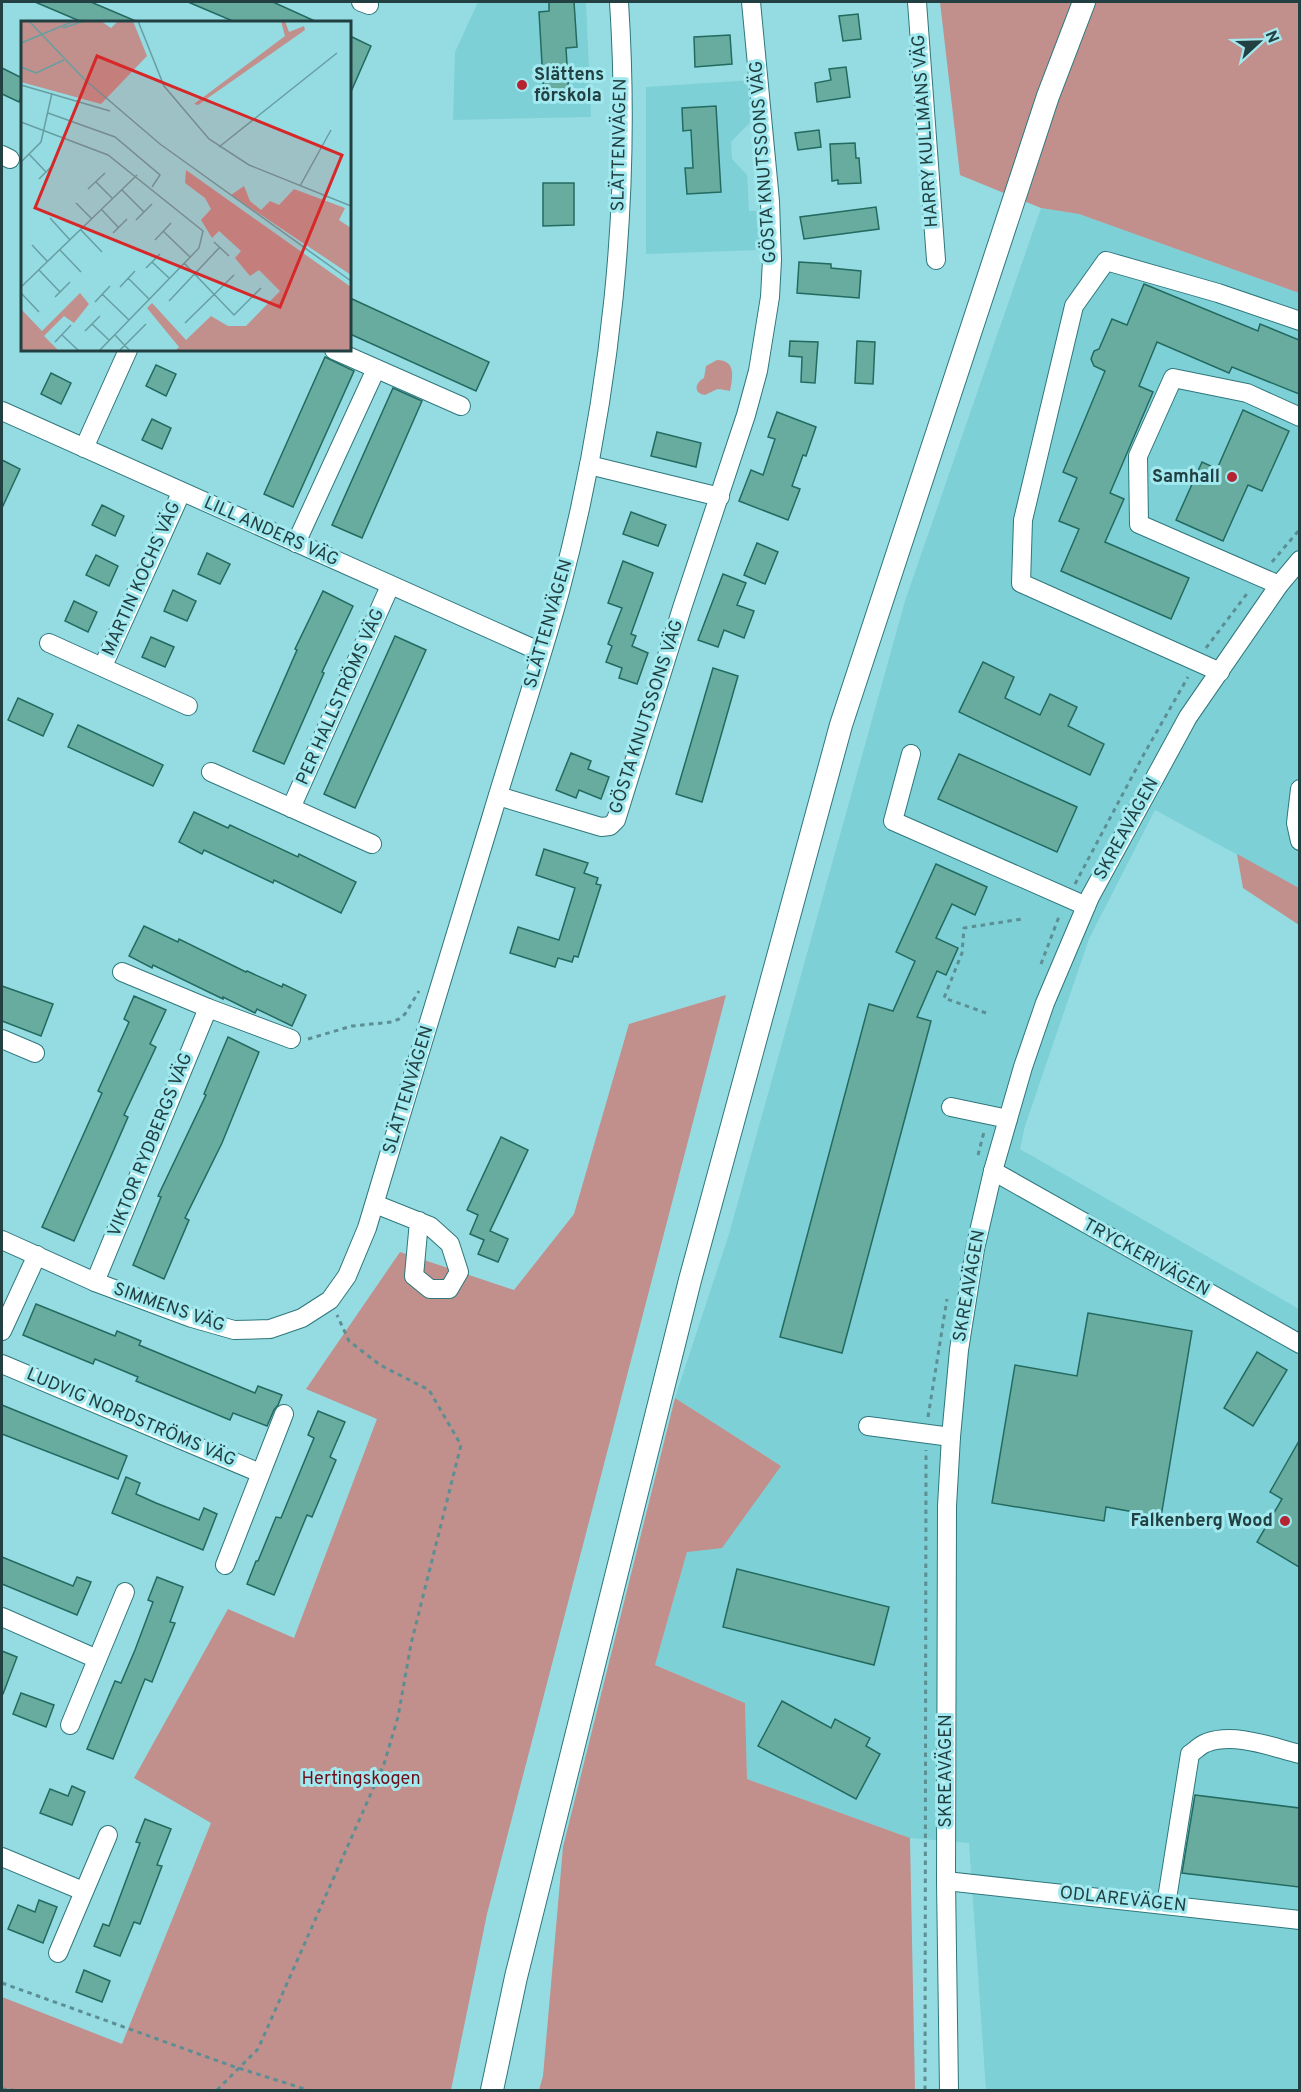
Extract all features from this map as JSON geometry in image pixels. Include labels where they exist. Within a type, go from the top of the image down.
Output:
[{"type":"main road","points":[[492,2091],[519,1965],[690,1280],[841,725],[1048,96],[1084,2]]},
{"type":"street","name":"SLÄTTENVÄGEN","points":[[368,1228],[559,592],[589,465],[604,377],[616,280],[622,97],[619,2]]},
{"type":"street","name":"GÖSTA KNUTSSONS VÄG","points":[[498,796],[601,826],[610,826],[616,820],[682,608],[720,497],[758,371],[770,297],[772,260],[770,201],[751,2]]},
{"type":"street","name":"HARRY KULLMANS VÄG","points":[[917,2],[936,260]]},
{"type":"street","points":[[1220,672],[1021,583],[1023,520],[1074,306],[1106,261],[1218,292],[1299,321]]},
{"type":"street","points":[[84,448],[128,351]]},
{"type":"street","points":[[336,351],[462,406]]},
{"type":"street","points":[[296,543],[376,369]]},
{"type":"street","points":[[1279,585],[1139,524],[1138,456],[1173,378],[1247,393],[1299,417]]},
{"type":"street","name":"LILL ANDERS VÄG","points":[[2,411],[541,652]]},
{"type":"street","points":[[589,465],[720,497]]},
{"type":"street","name":"MARTIN KOCHS VÄG","points":[[103,666],[181,493]]},
{"type":"street","name":"SKREAVÄGEN","points":[[949,2091],[946,1881],[947,1506],[958,1350],[975,1249],[993,1171],[999,1117],[1023,1066],[1045,1003],[1086,906],[1188,717],[1279,585],[1299,560]]},
{"type":"street","name":"PER HALLSTRÖMS VÄG","points":[[291,808],[390,586]]},
{"type":"street","name":"MARTIN KOCHS VÄG","points":[[49,643],[188,706]]},
{"type":"street","points":[[911,754],[893,821],[1086,906]]},
{"type":"street","name":"PER HALLSTRÖMS VÄG","points":[[211,772],[372,844]]},
{"type":"street","points":[[1299,789],[1296,823],[1299,841]]},
{"type":"street","points":[[122,972],[291,1039]]},
{"type":"street","name":"VIKTOR RYDBERGS VÄG","points":[[94,1282],[208,1008]]},
{"type":"street","points":[[2,1039],[35,1053]]},
{"type":"street","points":[[951,1107],[999,1117]]},
{"type":"street","name":"TRYCKERIVÄGEN","points":[[993,1171],[1299,1344]]},
{"type":"street","points":[[375,1204],[419,1221]]},
{"type":"street","name":"SIMMENS VÄG","points":[[2,1240],[94,1282],[192,1318],[234,1330],[270,1329],[302,1318],[330,1300],[347,1276],[368,1228]]},
{"type":"street","points":[[2,1331],[37,1255]]},
{"type":"street","name":"LUDVIG NORDSTRÖMS VÄG","points":[[2,1364],[260,1473]]},
{"type":"street","points":[[225,1565],[284,1414]]},
{"type":"street","points":[[868,1426],[951,1437]]},
{"type":"street","points":[[70,1725],[125,1592]]},
{"type":"street","points":[[2,1617],[97,1659]]},
{"type":"street","points":[[1166,1905],[1190,1754],[1205,1743],[1242,1740],[1299,1754]]},
{"type":"street","points":[[58,1953],[108,1835]]},
{"type":"street","points":[[2,1857],[83,1891]]},
{"type":"street","name":"ODLAREVÄGEN","points":[[946,1881],[1299,1920]]},
{"type":"path","points":[[1039,970],[1050,936],[1068,897],[1144,754],[1197,662],[1260,576],[1299,529]]},
{"type":"path","points":[[986,1013],[944,998],[962,953],[964,928],[1022,919]]},
{"type":"path","points":[[291,1039],[308,1039],[352,1026],[392,1023],[405,1014],[421,986]]},
{"type":"path","points":[[977,1158],[999,1117]]},
{"type":"path","points":[[925,2091],[926,1434],[948,1294]]},
{"type":"path","points":[[217,2091],[258,2049],[384,1764],[398,1717],[411,1644],[461,1444],[429,1390],[380,1365],[349,1341],[330,1300]]},
{"type":"path","points":[[2,1983],[308,2091]]},
{"type":"path","points":[[2,2089],[13,2091]]},
{"type":"shaded area","name":"Slättens förskola","points":[[478,2],[586,2],[591,117],[453,120],[455,52]]},
{"type":"shaded area","points":[[753,80],[756,116],[731,142],[732,159],[747,175],[749,211],[760,211],[760,250],[646,254],[646,87]]},
{"type":"shaded area","points":[[1041,208],[1079,214],[1299,293],[1299,888],[1155,810],[1089,939],[1025,1126],[1020,1149],[1299,1309],[1299,2090],[986,2090],[969,1843],[910,1838],[747,1779],[745,1703],[655,1665],[687,1552],[781,1466],[675,1398],[729,1234],[905,601]]},
{"type":"green space","points":[[940,2],[1299,2],[1299,293],[1079,214],[1041,208],[960,175]]},
{"type":"green space","points":[[717,360],[727,363],[732,370],[730,391],[719,389],[705,395],[701,394],[697,388],[699,382],[704,378],[706,366]]},
{"type":"green space","points":[[1237,854],[1299,888],[1299,925],[1243,888]]},
{"type":"green space","name":"Hertingskogen","points":[[726,995],[487,1914],[451,2090],[2,2090],[2,1997],[122,2044],[211,1823],[134,1778],[228,1609],[294,1638],[377,1419],[306,1389],[400,1252],[514,1290],[574,1214],[629,1024]]},
{"type":"green space","points":[[675,1398],[781,1466],[722,1548],[687,1552],[655,1665],[745,1703],[747,1779],[910,1838],[915,2090],[539,2090],[543,2076],[563,1847]]},
{"type":"building","points":[[35,2],[91,2],[136,21],[80,21]]},
{"type":"building","points":[[188,2],[273,2],[315,21],[233,21]]},
{"type":"building","points":[[549,2],[574,2],[577,47],[566,48],[569,98],[544,99],[539,12],[549,11]]},
{"type":"building","points":[[858,14],[861,39],[843,41],[839,16]]},
{"type":"building","points":[[730,35],[732,64],[695,67],[694,37]]},
{"type":"building","points":[[351,36],[371,46],[351,92]]},
{"type":"building","points":[[846,67],[850,97],[817,102],[815,83],[831,80],[829,69]]},
{"type":"building","points":[[2,68],[21,78],[21,97],[19,102],[2,94]]},
{"type":"building","points":[[716,106],[721,192],[687,194],[685,168],[693,168],[691,130],[683,131],[682,108]]},
{"type":"building","points":[[819,130],[821,147],[798,150],[795,133]]},
{"type":"building","points":[[855,143],[861,183],[838,184],[838,180],[832,181],[830,144]]},
{"type":"building","points":[[543,183],[574,183],[574,225],[543,226]]},
{"type":"building","points":[[876,207],[879,229],[804,239],[800,217]]},
{"type":"building","points":[[799,262],[831,264],[831,268],[861,271],[859,298],[797,293]]},
{"type":"building","points":[[1144,284],[1258,331],[1260,324],[1299,340],[1299,394],[1232,367],[1229,373],[1157,342],[1139,386],[1153,392],[1110,493],[1124,499],[1105,542],[1189,578],[1171,619],[1061,571],[1079,529],[1059,521],[1077,478],[1063,472],[1105,371],[1094,366],[1091,359],[1094,351],[1099,349],[1112,319],[1127,325]]},
{"type":"building","points":[[351,298],[489,362],[476,391],[351,334]]},
{"type":"building","points":[[790,341],[818,342],[815,383],[801,382],[802,357],[789,356]]},
{"type":"building","points":[[857,341],[875,342],[873,384],[855,383]]},
{"type":"building","points":[[325,357],[354,371],[293,507],[264,494]]},
{"type":"building","points":[[156,365],[176,374],[166,396],[146,386]]},
{"type":"building","points":[[51,373],[71,383],[61,404],[41,394]]},
{"type":"building","points":[[393,388],[422,401],[362,538],[332,525]]},
{"type":"building","name":"Samhall","points":[[1243,410],[1289,431],[1262,491],[1248,485],[1223,541],[1176,520],[1202,462],[1217,469]]},
{"type":"building","points":[[777,412],[816,427],[792,486],[800,489],[788,520],[739,501],[751,470],[763,475],[775,439],[768,437]]},
{"type":"building","points":[[152,419],[171,428],[162,449],[142,440]]},
{"type":"building","points":[[657,432],[701,443],[696,467],[651,456]]},
{"type":"building","points":[[2,460],[20,469],[2,508]]},
{"type":"building","points":[[102,505],[124,516],[115,536],[92,525]]},
{"type":"building","points":[[631,512],[666,525],[658,546],[623,534]]},
{"type":"building","points":[[757,543],[778,552],[765,584],[744,575]]},
{"type":"building","points":[[207,553],[230,564],[220,584],[198,574]]},
{"type":"building","points":[[96,555],[118,566],[109,586],[86,575]]},
{"type":"building","points":[[623,561],[653,573],[631,634],[636,636],[632,646],[648,653],[637,684],[619,678],[622,668],[606,662],[612,646],[608,644],[622,608],[608,603]]},
{"type":"building","points":[[723,574],[746,583],[737,605],[754,611],[744,638],[724,630],[718,647],[698,640]]},
{"type":"building","points":[[173,590],[196,601],[187,621],[164,611]]},
{"type":"building","points":[[323,591],[353,606],[322,672],[324,673],[284,764],[253,751],[297,650],[295,649]]},
{"type":"building","points":[[74,601],[97,612],[88,632],[65,621]]},
{"type":"building","points":[[395,636],[426,650],[355,808],[324,794]]},
{"type":"building","points":[[151,637],[174,647],[165,667],[142,657]]},
{"type":"building","points":[[983,662],[1014,677],[1005,698],[1040,715],[1050,694],[1077,707],[1068,726],[1104,744],[1090,775],[959,712]]},
{"type":"building","points":[[713,668],[738,676],[702,802],[676,794]]},
{"type":"building","points":[[18,698],[53,714],[43,736],[8,720]]},
{"type":"building","points":[[78,725],[163,765],[153,786],[68,747]]},
{"type":"building","points":[[571,753],[591,761],[588,769],[609,777],[601,799],[579,790],[576,798],[556,790]]},
{"type":"building","points":[[959,754],[1077,807],[1057,852],[938,799]]},
{"type":"building","points":[[194,812],[228,828],[230,825],[298,857],[299,854],[356,882],[341,913],[274,880],[273,883],[204,850],[202,854],[179,842]]},
{"type":"building","points":[[544,849],[588,863],[584,873],[598,878],[596,884],[601,885],[578,957],[574,956],[572,962],[558,958],[555,967],[510,953],[518,927],[559,940],[575,888],[536,875]]},
{"type":"building","points":[[936,864],[987,887],[975,915],[952,904],[936,938],[958,948],[946,975],[937,971],[917,1017],[931,1021],[842,1353],[780,1337],[869,1004],[893,1011],[915,961],[896,952]]},
{"type":"building","points":[[144,926],[178,942],[179,939],[246,972],[282,987],[283,984],[306,995],[292,1026],[257,1009],[255,1013],[129,956]]},
{"type":"building","points":[[2,986],[53,1004],[41,1036],[2,1021]]},
{"type":"building","points":[[134,996],[166,1010],[150,1044],[156,1047],[124,1115],[128,1117],[74,1241],[42,1227],[102,1093],[98,1091],[129,1022],[124,1019]]},
{"type":"building","points":[[228,1037],[259,1052],[222,1143],[185,1218],[189,1220],[164,1279],[133,1265],[161,1197],[158,1196],[206,1095],[204,1094]]},
{"type":"building","points":[[501,1137],[528,1150],[490,1231],[508,1239],[498,1262],[478,1254],[484,1240],[470,1234],[478,1215],[467,1210]]},
{"type":"building","points":[[36,1304],[115,1336],[117,1331],[141,1341],[139,1345],[255,1393],[258,1386],[282,1395],[267,1426],[233,1413],[230,1420],[136,1381],[138,1377],[95,1359],[93,1364],[23,1335]]},
{"type":"building","points":[[1088,1313],[1192,1331],[1161,1517],[1106,1507],[1104,1521],[992,1503],[1015,1365],[1077,1376]]},
{"type":"building","points":[[1257,1352],[1287,1370],[1253,1426],[1224,1408]]},
{"type":"building","points":[[2,1405],[127,1456],[118,1479],[2,1434]]},
{"type":"building","points":[[318,1411],[345,1422],[330,1457],[336,1460],[312,1517],[307,1515],[274,1595],[247,1584],[276,1517],[281,1518],[314,1438],[308,1435]]},
{"type":"building","name":"Falkenberg Wood","points":[[1299,1441],[1299,1567],[1257,1542],[1282,1499],[1270,1492]]},
{"type":"building","points":[[126,1477],[140,1483],[136,1494],[156,1503],[199,1520],[204,1508],[217,1514],[203,1550],[112,1513]]},
{"type":"building","points":[[2,1557],[73,1586],[77,1577],[91,1582],[77,1615],[2,1584]]},
{"type":"building","points":[[737,1569],[889,1607],[874,1665],[723,1627]]},
{"type":"building","points":[[157,1577],[183,1587],[170,1622],[175,1623],[152,1682],[145,1679],[113,1759],[87,1749],[115,1681],[121,1683],[135,1650],[153,1602],[148,1600]]},
{"type":"building","points":[[2,1651],[17,1657],[3,1694],[2,1694]]},
{"type":"building","points":[[21,1693],[54,1705],[46,1727],[13,1714]]},
{"type":"building","points":[[782,1701],[831,1728],[835,1719],[870,1738],[866,1746],[880,1754],[856,1799],[758,1746]]},
{"type":"building","points":[[72,1786],[85,1792],[72,1825],[40,1813],[50,1789],[68,1796]]},
{"type":"building","points":[[1195,1795],[1299,1808],[1299,1887],[1182,1873]]},
{"type":"building","points":[[145,1819],[171,1829],[157,1865],[162,1866],[140,1924],[134,1922],[120,1956],[94,1946],[103,1924],[109,1926],[140,1843],[136,1842]]},
{"type":"building","points":[[39,1900],[57,1907],[43,1943],[8,1929],[18,1905],[35,1912]]},
{"type":"building","points":[[84,1970],[110,1981],[102,2002],[76,1992]]},
{"type":"place","name":"Slättens förskola","points":[[522,85]]},
{"type":"place","name":"Samhall","points":[[1232,477]]},
{"type":"place","name":"Falkenberg Wood","points":[[1285,1521]]}]
